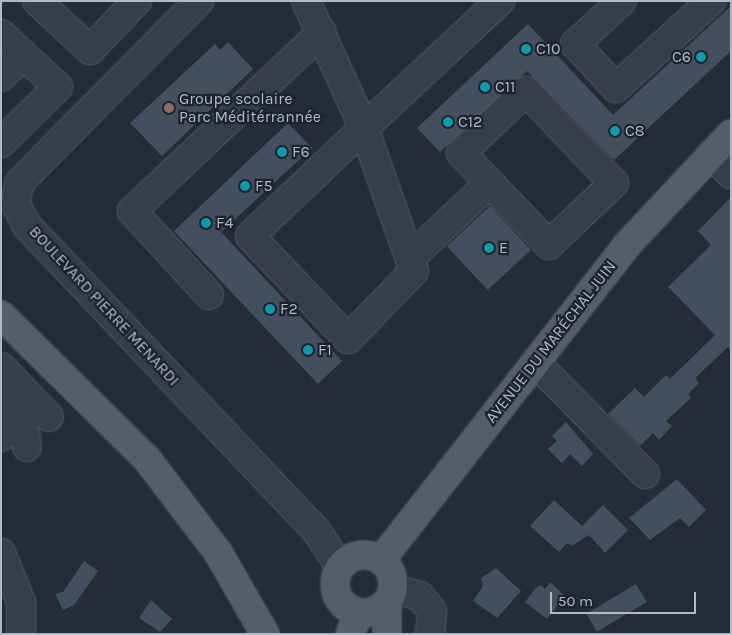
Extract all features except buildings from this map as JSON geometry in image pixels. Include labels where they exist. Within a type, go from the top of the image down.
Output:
[{"type":"main road","name":"AVENUE DU MARÉCHAL JUIN","points":[[381,560],[627,245],[731,134]]},
{"type":"main road","points":[[1,315],[147,459],[186,506],[219,554],[265,634]]},
{"type":"main road","points":[[1,327],[71,386]]},
{"type":"main road","points":[[387,634],[390,595],[391,572],[381,560],[364,555],[340,566],[334,585],[337,595],[354,623],[390,595]]},
{"type":"street","points":[[37,1],[90,50],[136,1]]},
{"type":"street","name":"BOULEVARD PIERRE MENARDI","points":[[200,1],[20,182],[16,203],[27,226],[315,529],[340,566]]},
{"type":"street","points":[[306,1],[322,32],[364,128],[412,265]]},
{"type":"street","points":[[490,183],[412,265],[348,339],[250,236],[500,1]]},
{"type":"street","points":[[622,1],[576,44],[616,88],[711,1]]},
{"type":"street","points":[[209,295],[132,211],[322,32]]},
{"type":"street","points":[[1,34],[58,87],[1,143]]},
{"type":"street","points":[[1,77],[24,55]]},
{"type":"street","points":[[526,91],[614,183],[549,245],[490,183],[461,152],[526,91]]},
{"type":"street","points":[[711,155],[731,174]]},
{"type":"street","points":[[535,362],[645,474]]},
{"type":"street","points":[[1,367],[49,417]]},
{"type":"street","points":[[1,397],[24,426],[27,447]]},
{"type":"street","points":[[1,428],[5,432],[1,437]]},
{"type":"street","points":[[1,553],[22,602],[21,634]]},
{"type":"street","points":[[390,595],[420,596],[432,611],[430,634]]},
{"type":"place","name":"C10","points":[[526,49]]},
{"type":"place","name":"C6","points":[[701,57]]},
{"type":"place","name":"C11","points":[[485,87]]},
{"type":"place","name":"Groupe scolaire Parc Méditérrannée","points":[[169,108]]},
{"type":"place","name":"C12","points":[[448,122]]},
{"type":"place","name":"C8","points":[[615,131]]},
{"type":"place","name":"F6","points":[[282,152]]},
{"type":"place","name":"F5","points":[[245,186]]},
{"type":"place","name":"F4","points":[[206,223]]},
{"type":"place","name":"E","points":[[489,248]]},
{"type":"place","name":"F2","points":[[270,309]]},
{"type":"place","name":"F1","points":[[308,350]]}]
